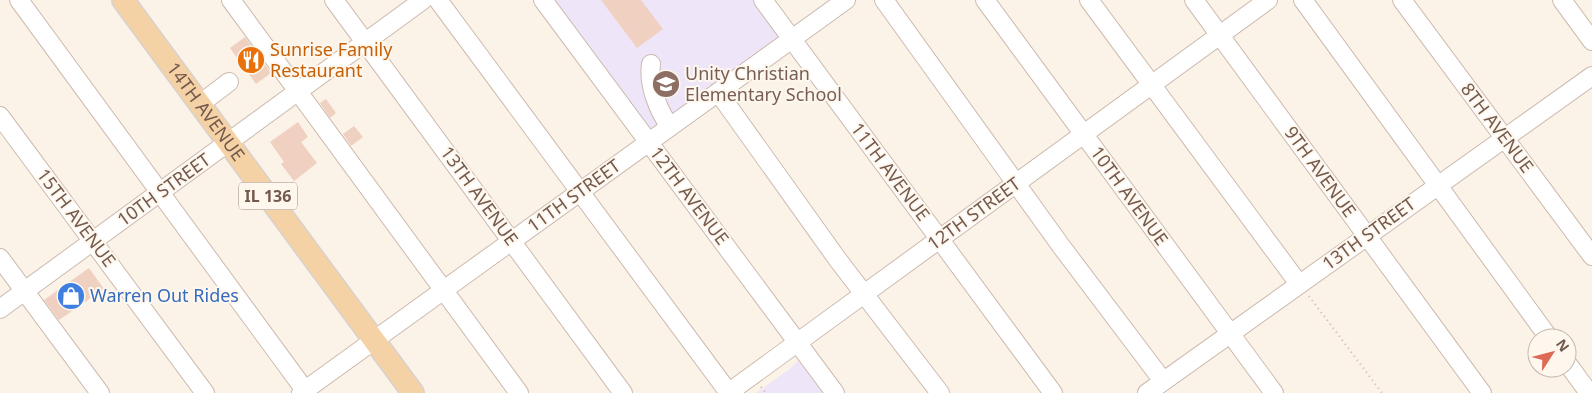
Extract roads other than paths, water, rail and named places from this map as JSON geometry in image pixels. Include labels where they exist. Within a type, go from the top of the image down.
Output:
[{"type":"main road","name":"14TH AVENUE","points":[[123,0],[413,393]]},
{"type":"street","points":[[20,0],[305,392]]},
{"type":"street","points":[[231,0],[519,393]]},
{"type":"street","name":"13TH AVENUE","points":[[334,0],[623,393]]},
{"type":"street","name":"10TH STREET","points":[[0,309],[424,0]]},
{"type":"street","points":[[438,0],[728,393]]},
{"type":"street","name":"12TH AVENUE","points":[[543,0],[835,393]]},
{"type":"street","name":"11TH AVENUE","points":[[763,0],[1053,393]]},
{"type":"street","name":"11TH STREET","points":[[305,392],[443,290],[846,0]]},
{"type":"street","points":[[884,0],[1016,184],[1163,381]]},
{"type":"street","name":"10TH AVENUE","points":[[985,0],[1274,393]]},
{"type":"street","points":[[1089,0],[1299,284]]},
{"type":"street","name":"9TH AVENUE","points":[[1194,0],[1482,393]]},
{"type":"street","name":"12TH STREET","points":[[728,393],[1268,0]]},
{"type":"street","points":[[1303,0],[1542,328]]},
{"type":"street","name":"8TH AVENUE","points":[[1402,0],[1592,256]]},
{"type":"street","points":[[1562,0],[1592,41]]},
{"type":"street","points":[[651,64],[651,81],[663,117],[670,127]]},
{"type":"street","name":"13TH STREET","points":[[1147,393],[1592,76]]},
{"type":"street","points":[[200,104],[229,82]]},
{"type":"street","points":[[718,92],[838,260],[940,393]]},
{"type":"street","name":"15TH AVENUE","points":[[0,116],[205,393]]},
{"type":"street","points":[[0,258],[100,393]]},
{"type":"street","points":[[1577,377],[1585,389]]},
{"type":"place","name":"Sunrise Family Restaurant","points":[[251,60]]},
{"type":"place","name":"Unity Christian Elementary School","points":[[666,84]]},
{"type":"place","name":"Warren Out Rides","points":[[71,296]]}]
